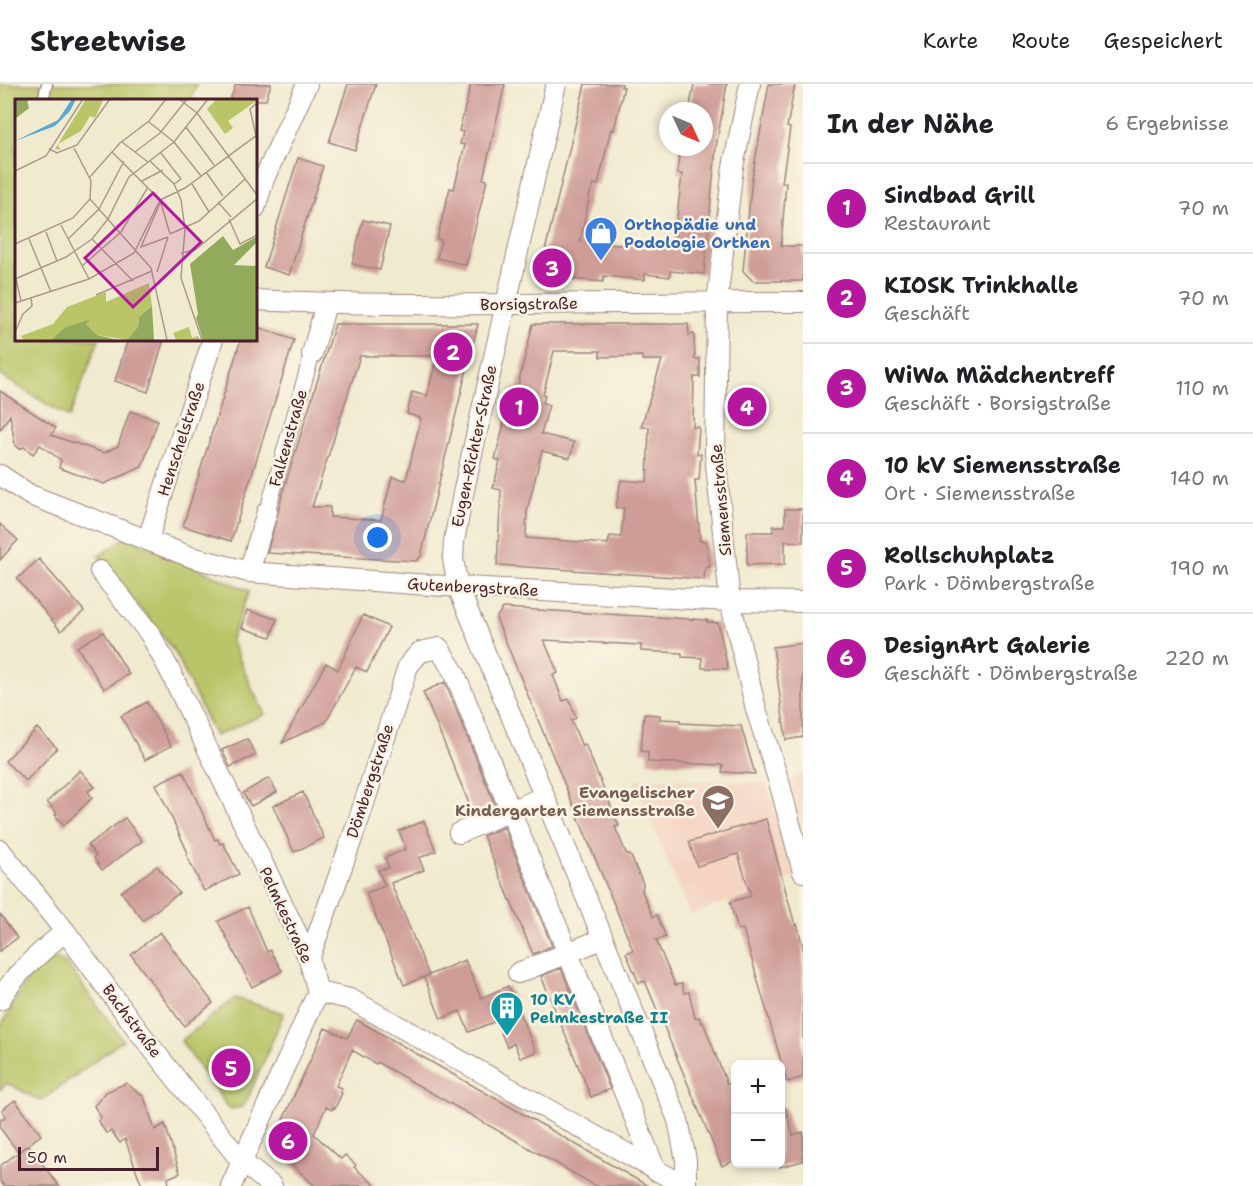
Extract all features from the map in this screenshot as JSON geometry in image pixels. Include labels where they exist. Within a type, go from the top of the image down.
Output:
[{"type":"street","points":[[256,205],[264,179],[307,84]]},
{"type":"street","name":"Eugen-Richter-Straße","points":[[556,84],[454,541],[453,559],[458,587],[678,1120],[686,1160],[685,1186]]},
{"type":"street","name":"Siemensstraße","points":[[750,84],[734,167],[717,302],[715,454],[730,601],[756,709],[779,782],[803,872]]},
{"type":"street","name":"Borsigstraße","points":[[256,300],[327,304],[506,305],[803,302]]},
{"type":"street","name":"Falkenstraße","points":[[249,572],[327,304]]},
{"type":"street","name":"Henschelstraße","points":[[148,539],[213,340]]},
{"type":"street","points":[[0,475],[30,495],[148,539]]},
{"type":"street","name":"Gutenbergstraße","points":[[148,539],[191,557],[249,572],[458,587],[730,601],[803,602]]},
{"type":"street","name":"Pelmkestraße","points":[[100,571],[150,634],[169,669],[309,959],[318,992]]},
{"type":"street","name":"Dömbergstraße","points":[[309,959],[359,819],[408,666],[420,652],[439,648],[455,674],[511,810]]},
{"type":"street","points":[[459,833],[543,797]]},
{"type":"street","points":[[511,810],[656,1171]]},
{"type":"street","name":"Bachstraße","points":[[0,850],[241,1161],[272,1186]]},
{"type":"street","points":[[0,1000],[24,968],[65,931]]},
{"type":"street","points":[[518,973],[602,939]]},
{"type":"street","points":[[231,1186],[318,992],[350,999],[685,1186]]},
{"type":"lane","points":[[43,99],[47,84]]},
{"type":"shaded area","points":[[803,774],[803,826],[789,780]]},
{"type":"shaded area","name":"Evangelischer Kindergarten Siemensstraße","points":[[633,779],[766,783],[795,877],[690,915]]},
{"type":"green space","points":[[0,84],[197,84],[191,99],[15,99],[15,340],[99,340],[69,418],[0,375]]},
{"type":"green space","points":[[126,537],[249,591],[231,639],[265,714],[215,736],[174,651],[99,556]]},
{"type":"green space","points":[[47,960],[61,960],[68,966],[123,1040],[41,1101],[7,1083],[0,1090],[0,1028],[29,976]]},
{"type":"green space","points":[[235,998],[284,1013],[249,1096],[242,1107],[231,1109],[181,1041]]},
{"type":"building","points":[[236,84],[271,84],[266,100],[230,99]]},
{"type":"building","points":[[348,84],[376,84],[355,150],[329,142]]},
{"type":"building","points":[[471,84],[505,84],[483,179],[487,180],[466,265],[437,258],[441,240],[437,239],[450,188],[454,189],[465,145],[460,144],[463,132],[459,131]]},
{"type":"building","points":[[585,84],[622,84],[621,87],[624,87],[598,185],[594,184],[590,193],[580,242],[630,246],[631,241],[674,243],[682,174],[677,173],[679,156],[713,156],[713,102],[691,102],[694,84],[727,84],[716,147],[704,274],[670,271],[670,277],[645,274],[645,280],[604,276],[603,282],[539,276]]},
{"type":"building","points":[[769,84],[795,84],[787,127],[790,128],[782,183],[786,183],[781,246],[803,246],[803,281],[753,281],[743,271],[752,178]]},
{"type":"building","points":[[298,158],[323,166],[289,275],[264,267]]},
{"type":"building","points":[[363,220],[390,226],[380,270],[352,264]]},
{"type":"building","points":[[335,324],[478,324],[421,556],[416,561],[267,553],[285,485]],"holes":[[[360,356],[437,356],[427,396],[412,392],[407,414],[421,418],[406,480],[392,477],[381,520],[330,517],[330,507],[312,507]]]},
{"type":"building","points":[[533,324],[688,324],[689,335],[694,334],[695,359],[700,359],[700,377],[694,377],[693,427],[699,427],[697,454],[701,454],[699,480],[695,480],[700,541],[706,541],[710,567],[705,567],[704,579],[497,565],[501,490],[493,488],[500,461],[495,459],[513,388],[517,389]],"holes":[[[554,351],[600,351],[600,357],[642,356],[642,360],[662,360],[641,427],[649,427],[647,482],[621,480],[616,508],[624,508],[621,537],[610,536],[608,544],[526,538],[527,511],[542,451],[570,458],[574,442],[541,434],[549,405],[543,403],[545,395],[543,395]]]},
{"type":"building","points":[[256,326],[294,340],[231,541],[183,526],[241,340],[256,340]]},
{"type":"building","points":[[128,340],[164,340],[148,392],[115,381]]},
{"type":"building","points":[[0,391],[56,428],[51,435],[104,453],[118,446],[130,411],[158,420],[142,467],[104,484],[59,468],[61,460],[40,445],[33,454],[24,447],[20,449],[15,445],[10,415],[0,430]]},
{"type":"building","points":[[739,399],[755,399],[755,424],[739,424]]},
{"type":"building","points":[[785,509],[803,509],[803,542],[785,541],[785,564],[747,565],[747,532],[773,532],[773,526],[785,526]]},
{"type":"building","points":[[0,524],[18,540],[0,560]]},
{"type":"building","points":[[39,559],[84,611],[61,631],[17,579]]},
{"type":"building","points":[[503,608],[707,620],[707,622],[718,623],[728,669],[702,668],[702,658],[682,657],[682,653],[641,651],[641,645],[544,640],[558,673],[553,675],[563,701],[569,699],[576,718],[571,720],[582,746],[585,744],[608,799],[619,826],[615,827],[643,884],[642,891],[653,917],[657,915],[666,937],[656,940],[675,985],[682,984],[684,993],[689,992],[695,1018],[699,1017],[701,1023],[703,1022],[727,1084],[730,1083],[731,1086],[731,1162],[722,1166],[645,981],[639,983],[626,953],[633,950],[496,618]]},
{"type":"building","points":[[247,610],[277,619],[271,637],[242,628]]},
{"type":"building","points":[[363,615],[389,627],[367,672],[356,667],[326,722],[282,743],[326,663],[338,670]]},
{"type":"building","points":[[103,632],[129,674],[104,689],[77,647]]},
{"type":"building","points":[[803,643],[803,737],[786,740],[773,647]]},
{"type":"building","points":[[445,682],[495,805],[473,813],[423,692]]},
{"type":"building","points":[[147,702],[171,746],[145,760],[121,716]]},
{"type":"building","points":[[644,714],[660,715],[660,719],[680,720],[680,723],[741,726],[755,774],[722,772],[723,765],[648,762],[648,752],[641,751]]},
{"type":"building","points":[[37,728],[57,748],[26,781],[5,761]]},
{"type":"building","points":[[247,739],[256,755],[230,767],[222,750]]},
{"type":"building","points":[[80,770],[95,787],[88,791],[92,798],[64,825],[47,802]]},
{"type":"building","points":[[183,771],[215,840],[218,839],[220,844],[223,843],[239,874],[204,891],[156,784]]},
{"type":"building","points":[[269,778],[277,792],[251,806],[243,793]]},
{"type":"building","points":[[303,792],[324,838],[294,852],[273,806]]},
{"type":"building","points":[[125,818],[142,841],[102,870],[88,845]]},
{"type":"building","points":[[766,819],[803,947],[803,1077],[787,1082],[785,1060],[781,1060],[743,929],[738,930],[730,902],[751,896],[738,854],[697,866],[689,842]]},
{"type":"building","points":[[424,821],[436,851],[419,858],[424,870],[391,883],[429,975],[404,985],[366,893],[385,886],[378,870],[389,868],[385,858],[406,849],[399,831]]},
{"type":"building","points":[[504,827],[552,946],[533,954],[483,836]]},
{"type":"building","points":[[157,866],[179,893],[143,920],[121,892]]},
{"type":"building","points":[[248,907],[267,952],[270,950],[282,971],[252,987],[218,921]]},
{"type":"building","points":[[0,914],[17,938],[0,951]]},
{"type":"building","points":[[160,932],[213,1003],[184,1026],[131,955]]},
{"type":"building","points":[[465,960],[481,998],[508,986],[536,1052],[520,1058],[514,1043],[507,1047],[496,1021],[469,1032],[460,1011],[441,1019],[424,977]]},
{"type":"building","points":[[561,968],[610,1089],[591,1097],[541,976]]},
{"type":"building","points":[[357,1020],[648,1186],[596,1186],[352,1050],[336,1086],[342,1088],[340,1092],[342,1093],[335,1108],[333,1107],[332,1110],[326,1107],[314,1134],[341,1159],[345,1155],[356,1165],[354,1167],[376,1186],[315,1186],[287,1160],[288,1158],[276,1146],[275,1137],[325,1028],[347,1038]]},
{"type":"building","points":[[126,1083],[144,1097],[155,1130],[165,1124],[180,1173],[168,1178],[169,1186],[142,1186],[125,1139],[120,1143],[111,1131],[106,1133],[98,1121],[101,1117],[94,1106],[106,1092]]},
{"type":"building","points":[[15,1100],[41,1135],[18,1152],[0,1128],[0,1120],[6,1116],[2,1110]]},
{"type":"building","points":[[785,1107],[793,1135],[803,1132],[803,1161],[785,1166]]},
{"type":"building","points":[[28,1145],[59,1186],[4,1186],[0,1181],[0,1166]]},
{"type":"place","name":"Orthopädie und Podologie Orthen","points":[[601,262]]},
{"type":"place","name":"WiWa Mädchentreff","points":[[552,268]]},
{"type":"place","name":"KIOSK Trinkhalle","points":[[453,352]]},
{"type":"place","name":"Sindbad Grill","points":[[519,407]]},
{"type":"place","name":"10 kV Siemensstraße","points":[[747,407]]},
{"type":"place","name":"Evangelischer Kindergarten Siemensstraße","points":[[718,830]]},
{"type":"place","name":"10 KV Pelmkestraße II","points":[[507,1037]]},
{"type":"place","name":"Rollschuhplatz","points":[[231,1068]]},
{"type":"place","name":"DesignArt Galerie","points":[[288,1141]]}]
